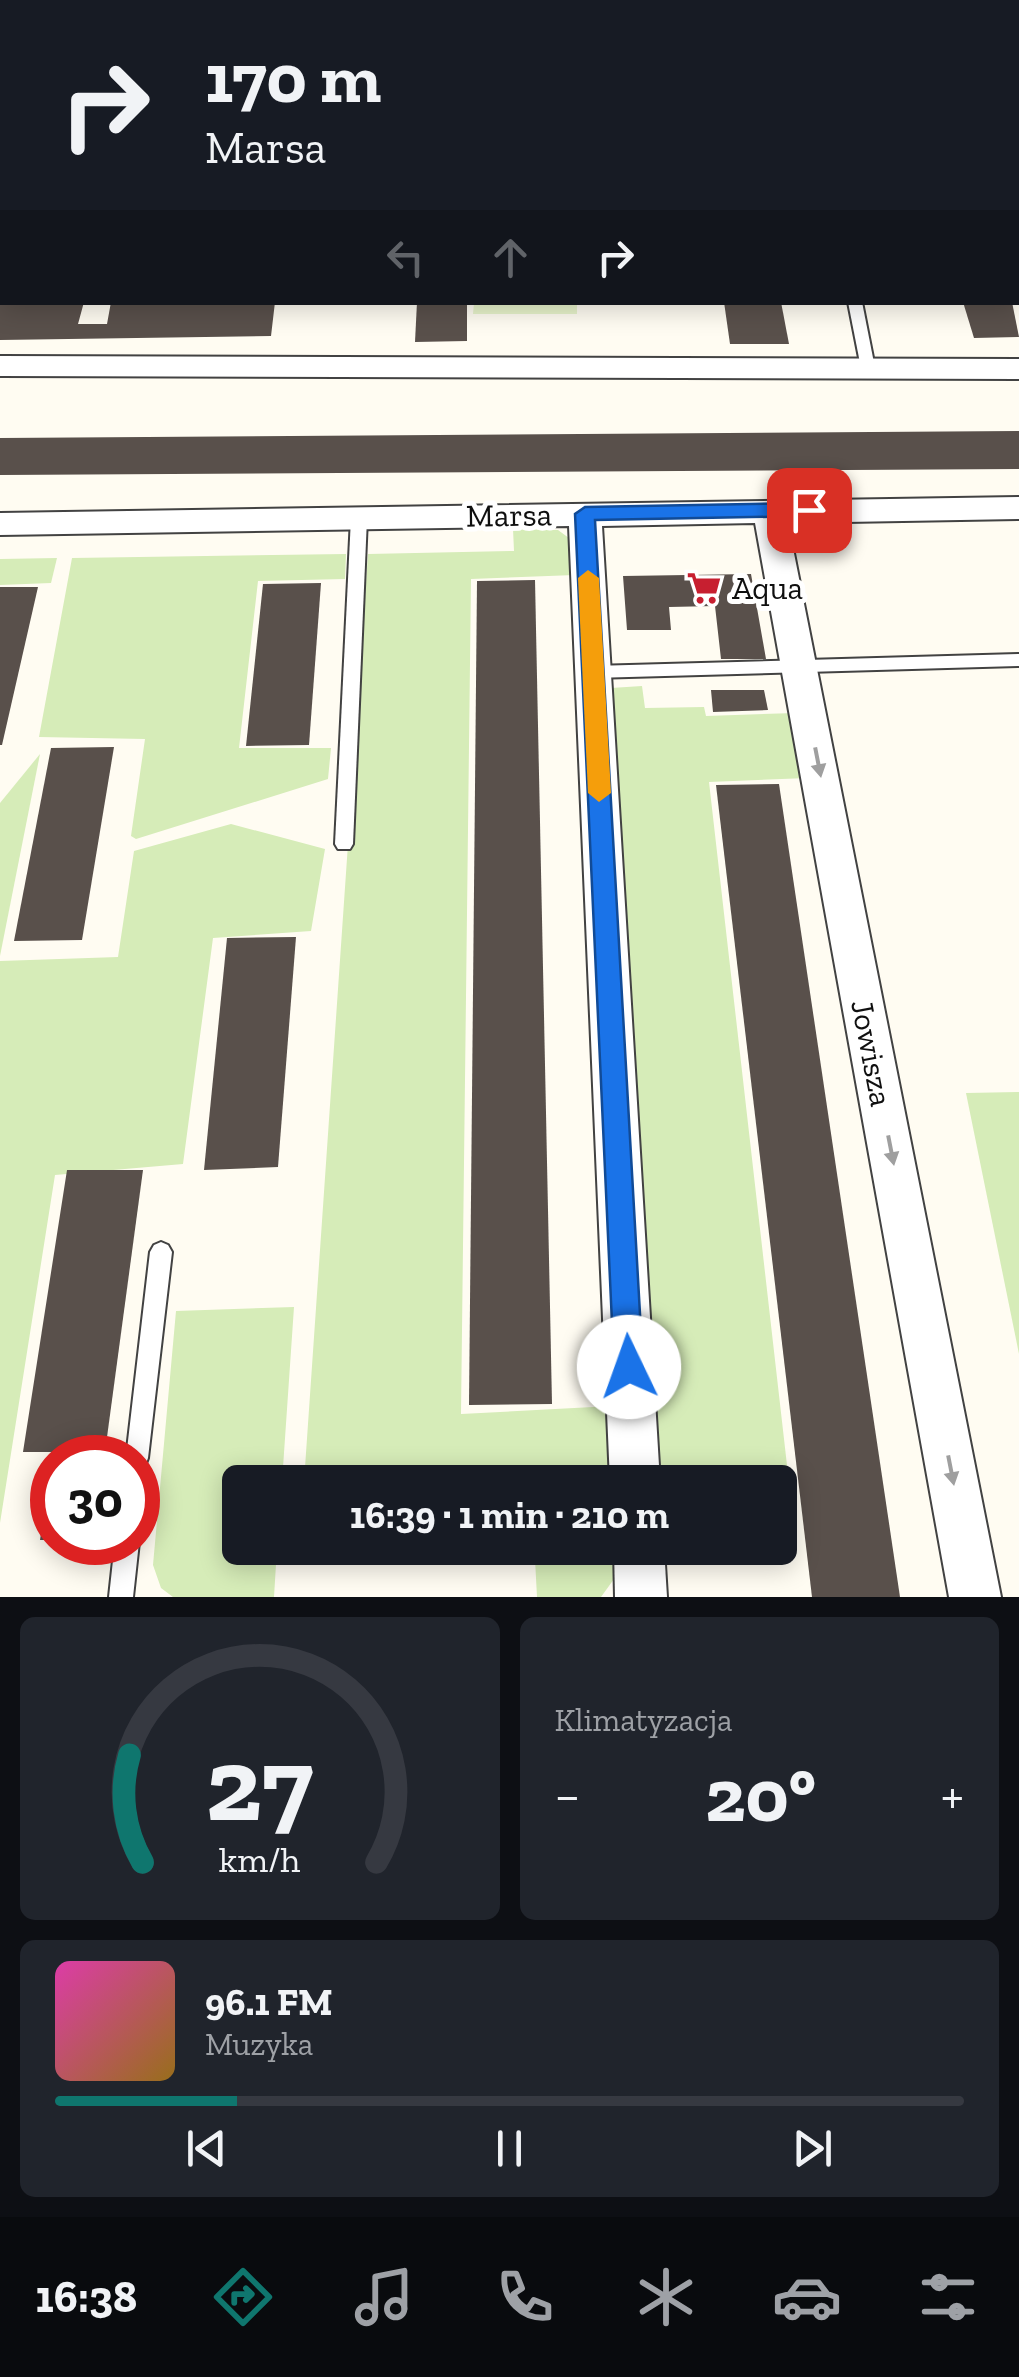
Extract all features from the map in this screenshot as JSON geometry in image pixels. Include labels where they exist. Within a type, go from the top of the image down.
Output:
[{"type":"street","points":[[0,366],[1019,369]]},
{"type":"street","name":"Marsa","points":[[0,524],[1019,508]]},
{"type":"street","name":"Jowisza","points":[[769,510],[975,1597]]},
{"type":"street","points":[[585,514],[634,1465]]},
{"type":"street","points":[[639,1565],[642,1597]]},
{"type":"lane","points":[[856,305],[868,368]]},
{"type":"lane","points":[[344,844],[358,518]]},
{"type":"lane","points":[[593,672],[1019,660]]},
{"type":"lane","points":[[140,1435],[161,1252]]},
{"type":"lane","points":[[121,1597],[124,1565]]},
{"type":"green space","points":[[474,305],[577,305],[577,314],[473,314]]},
{"type":"green space","points":[[513,529],[558,530],[573,541],[575,575],[471,579],[461,1414],[612,1406],[613,1465],[305,1465],[368,554],[514,551]]},
{"type":"green space","points":[[346,554],[345,579],[258,581],[239,748],[331,748],[328,779],[136,839],[131,836],[145,739],[39,737],[72,558]]},
{"type":"green space","points":[[57,558],[51,583],[0,585],[0,559]]},
{"type":"green space","points":[[642,686],[645,708],[704,707],[706,716],[795,713],[808,778],[709,782],[787,1465],[655,1465],[611,688]]},
{"type":"green space","points":[[40,754],[0,956],[0,803]]},
{"type":"green space","points":[[231,824],[325,849],[311,931],[213,938],[183,1164],[55,1175],[0,1523],[0,961],[118,957],[134,851]]},
{"type":"green space","points":[[1019,1092],[1019,1354],[966,1093]]},
{"type":"green space","points":[[294,1307],[283,1465],[222,1465],[222,1565],[276,1565],[274,1597],[173,1597],[161,1588],[153,1565],[160,1565],[160,1488],[176,1311]]},
{"type":"green space","points":[[535,1565],[614,1565],[614,1579],[601,1597],[537,1597]]},
{"type":"building","points":[[0,305],[83,305],[78,324],[107,324],[110,305],[275,305],[271,336],[0,340]]},
{"type":"building","points":[[417,305],[467,305],[467,341],[415,342]]},
{"type":"building","points":[[724,305],[782,305],[789,344],[730,344]]},
{"type":"building","points":[[964,305],[1013,305],[1019,337],[974,338]]},
{"type":"building","points":[[1019,431],[1019,469],[0,475],[0,438]]},
{"type":"building","points":[[751,574],[766,659],[721,659],[715,606],[669,607],[671,630],[627,630],[623,576]]},
{"type":"building","points":[[535,580],[552,1404],[469,1405],[477,581]]},
{"type":"building","points":[[321,583],[309,745],[246,746],[263,584]]},
{"type":"building","points":[[0,587],[38,587],[2,745],[0,745]]},
{"type":"building","points":[[711,690],[764,690],[768,710],[713,712]]},
{"type":"building","points":[[114,747],[82,940],[14,941],[51,748]]},
{"type":"building","points":[[779,784],[900,1597],[812,1597],[716,785]]},
{"type":"building","points":[[296,937],[278,1167],[204,1170],[227,938]]},
{"type":"building","points":[[67,1170],[143,1170],[107,1435],[30,1435],[30,1452],[23,1452]]},
{"type":"slow traffic","points":[[588,578],[599,793]]},
{"type":"place","name":"Aqua","points":[[704,588]]},
{"type":"route","points":[[629,1367],[585,514],[809,510]]}]
